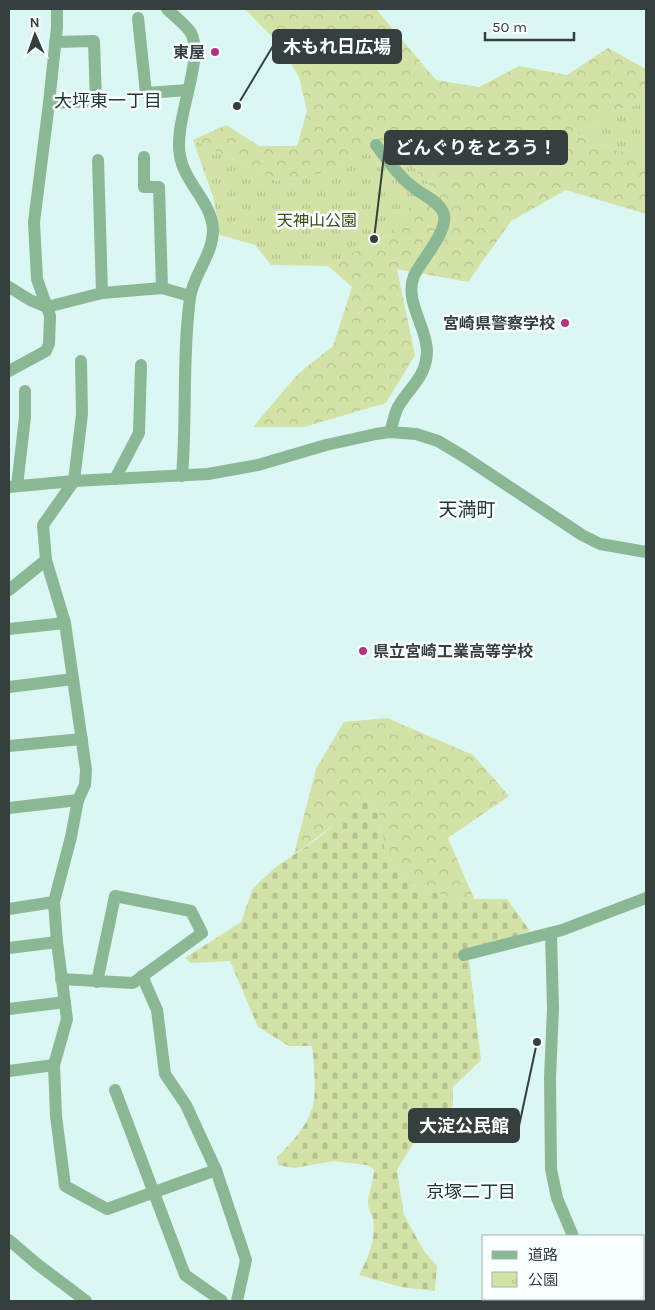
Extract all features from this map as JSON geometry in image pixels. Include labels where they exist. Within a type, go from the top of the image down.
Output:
[{"type":"street","points":[[9,371],[46,351],[48,344],[50,316],[37,279],[34,222],[49,102],[57,9]]},
{"type":"street","points":[[166,9],[191,32],[195,54],[178,135],[179,154],[184,171],[209,210],[213,231],[209,250],[190,296],[186,344],[185,444],[182,476]]},
{"type":"street","points":[[138,18],[146,93],[188,90]]},
{"type":"street","points":[[49,102],[96,101],[94,41],[55,42]]},
{"type":"street","points":[[376,145],[398,174],[414,189],[436,203],[443,210],[446,218],[442,230],[414,276],[412,286],[412,298],[426,340],[426,363],[421,377],[399,406],[392,420],[390,432]]},
{"type":"street","points":[[144,157],[144,187],[159,186],[162,288]]},
{"type":"street","points":[[98,160],[102,293]]},
{"type":"street","points":[[9,287],[30,300],[47,307],[102,293],[162,288],[190,296]]},
{"type":"street","points":[[81,361],[82,414],[74,481],[43,525],[46,560],[65,623],[86,770],[85,785],[78,800],[71,837],[54,902],[61,979],[67,1019],[54,1065],[56,1116],[65,1186],[107,1209],[216,1170]]},
{"type":"street","points":[[115,479],[139,433],[141,364]]},
{"type":"street","points":[[25,391],[25,417],[13,486],[208,474],[241,468],[354,438],[390,432],[416,434],[438,441],[463,456],[582,535],[600,544],[646,552]]},
{"type":"street","points":[[9,590],[46,560]]},
{"type":"street","points":[[9,629],[65,623]]},
{"type":"street","points":[[9,687],[73,679]]},
{"type":"street","points":[[9,746],[82,739]]},
{"type":"street","points":[[9,808],[78,800]]},
{"type":"street","points":[[61,979],[97,982],[133,983],[202,933],[191,911],[115,896],[97,982]]},
{"type":"street","points":[[464,955],[562,930],[646,898]]},
{"type":"street","points":[[9,909],[54,902]]},
{"type":"street","points":[[551,933],[553,1008],[550,1078],[551,1169],[557,1198],[573,1235]]},
{"type":"street","points":[[9,948],[57,942]]},
{"type":"street","points":[[142,976],[157,1010],[165,1074],[186,1105],[216,1170],[246,1260],[237,1301]]},
{"type":"street","points":[[9,1009],[65,1002]]},
{"type":"street","points":[[9,1071],[54,1065]]},
{"type":"street","points":[[115,1090],[185,1275],[222,1301]]},
{"type":"street","points":[[9,1240],[84,1301]]},
{"type":"green space","points":[[245,9],[376,9],[436,80],[479,87],[519,66],[567,75],[608,48],[644,68],[646,67],[646,103],[612,111],[575,135],[616,150],[646,156],[646,214],[566,190],[511,221],[468,282],[397,269],[415,355],[386,403],[304,427],[253,427],[298,374],[333,346],[352,287],[328,266],[365,246],[393,234],[413,201],[430,186],[353,158],[320,174],[276,181],[193,140],[226,125],[259,146],[297,146],[307,111],[299,77],[280,45]]},
{"type":"green space","points":[[646,103],[646,156],[616,150],[575,135],[612,111]]},
{"type":"green space","name":"天神山公園","points":[[193,140],[276,181],[320,174],[353,158],[369,140],[394,148],[431,186],[413,201],[393,234],[365,246],[328,266],[271,265],[255,245],[220,235],[213,197]]},
{"type":"green space","points":[[387,718],[473,755],[509,796],[448,838],[474,899],[454,899],[411,885],[385,851],[378,812],[370,799],[294,854],[316,769],[344,722]]},
{"type":"green space","points":[[370,799],[378,812],[385,851],[411,885],[454,899],[507,899],[530,931],[468,952],[481,1060],[453,1087],[453,1106],[422,1129],[397,1170],[404,1215],[424,1251],[437,1266],[435,1291],[401,1287],[359,1275],[373,1241],[373,1219],[368,1201],[374,1169],[367,1165],[333,1161],[294,1168],[278,1165],[277,1157],[298,1135],[306,1122],[314,1102],[315,1086],[312,1046],[289,1046],[258,1027],[230,961],[191,963],[185,958],[241,922],[253,888],[277,866],[316,840],[351,810]]},
{"type":"place","name":"東屋","points":[[215,52]]},
{"type":"place","name":"木もれ日広場","points":[[237,106]]},
{"type":"place","name":"どんぐりをとろう！","points":[[374,239]]},
{"type":"place","name":"宮崎県警察学校","points":[[565,323]]},
{"type":"place","name":"県立宮崎工業高等学校","points":[[363,651]]},
{"type":"place","name":"大淀公民館","points":[[537,1042]]},
{"type":"district","name":"大坪東一丁目","points":[[108,101]]},
{"type":"district","name":"天満町","points":[[467,510]]},
{"type":"district","name":"京塚二丁目","points":[[471,1192]]}]
